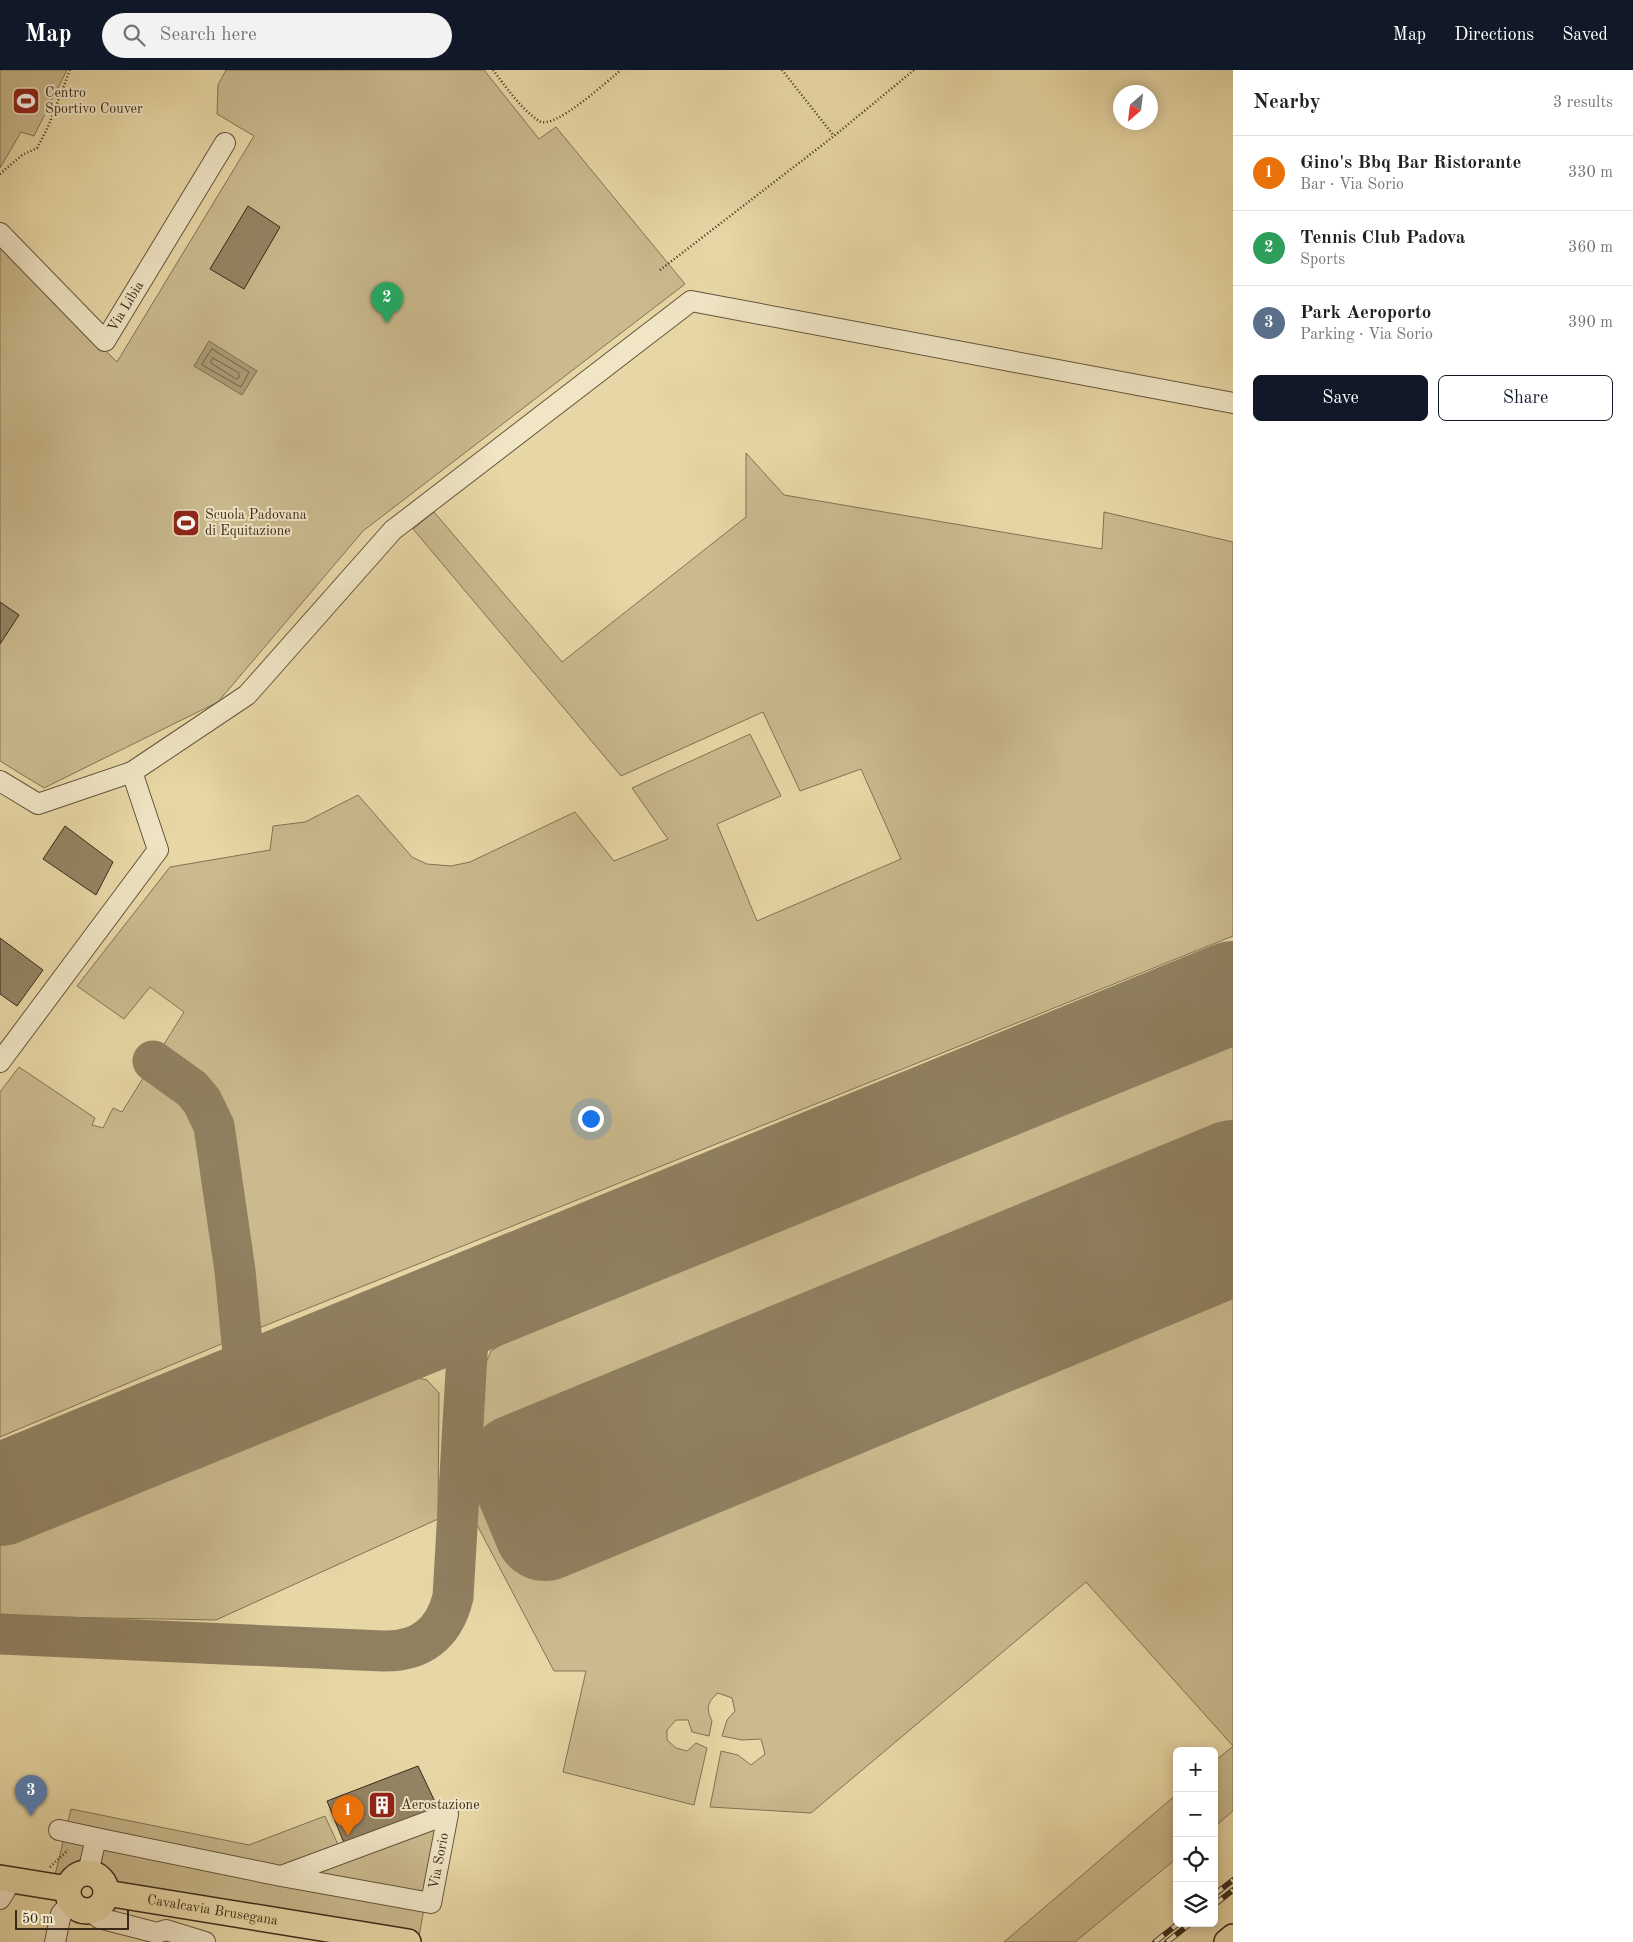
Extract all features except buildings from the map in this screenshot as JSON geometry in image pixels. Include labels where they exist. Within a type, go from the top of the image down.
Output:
[{"type":"main road","points":[[3,1885],[84,1899],[101,1879],[88,1873]]},
{"type":"main road","name":"Cavalcavia Brusegana","points":[[84,1899],[176,1903],[227,1914],[408,1942]]},
{"type":"main road","points":[[1227,1942],[1233,1937]]},
{"type":"street","name":"Via Libia","points":[[0,233],[105,341],[225,143]]},
{"type":"street","points":[[0,781],[38,804],[132,772],[247,695],[393,530],[691,301],[1233,403]]},
{"type":"street","points":[[0,1062],[158,850],[132,772]]},
{"type":"street","name":"Via Sorio","points":[[67,1832],[281,1876],[431,1903],[448,1814],[281,1876]]},
{"type":"street","points":[[88,1873],[96,1838]]},
{"type":"street","points":[[55,1942],[61,1914],[84,1899],[99,1918],[157,1932],[166,1930],[194,1941]]},
{"type":"street","points":[[166,1930],[170,1909],[176,1903]]},
{"type":"path","points":[[0,174],[22,155],[37,148],[48,127],[70,70]]},
{"type":"path","points":[[493,70],[540,122],[548,124],[560,118],[621,70]]},
{"type":"path","points":[[782,70],[834,136]]},
{"type":"path","points":[[660,270],[834,136],[914,70]]},
{"type":"path","points":[[50,1867],[75,1842],[67,1832]]},
{"type":"shaded area","name":"Centro Sportivo Couver","points":[[0,70],[67,70],[34,136],[21,132],[0,168]]},
{"type":"shaded area","points":[[226,70],[484,70],[539,139],[556,127],[685,284],[363,531],[218,702],[44,788],[0,761],[0,245],[117,362],[254,136],[217,114],[218,85]]},
{"type":"shaded area","points":[[746,453],[784,495],[1102,549],[1104,512],[1233,542],[1233,936],[269,1324],[0,1437],[0,1092],[19,1067],[95,1118],[92,1125],[103,1128],[113,1108],[122,1112],[184,1012],[150,987],[124,1019],[77,986],[170,867],[270,850],[273,826],[305,822],[358,795],[412,857],[427,864],[451,866],[470,862],[575,812],[614,861],[668,839],[632,788],[750,734],[781,796],[717,824],[757,921],[901,859],[861,769],[800,791],[763,712],[621,776],[413,529],[434,512],[562,662],[746,517]]},
{"type":"shaded area","points":[[1233,1044],[1233,1171],[518,1466],[545,1530],[1233,1244],[1233,1746],[1086,1582],[811,1813],[710,1807],[721,1751],[738,1755],[751,1765],[765,1754],[761,1739],[742,1740],[722,1736],[727,1720],[735,1711],[732,1698],[718,1693],[712,1699],[708,1709],[712,1721],[709,1736],[692,1732],[688,1720],[676,1720],[667,1730],[667,1740],[676,1748],[687,1751],[696,1743],[707,1748],[694,1805],[563,1772],[586,1671],[554,1671],[476,1523],[482,1372],[491,1351],[504,1343]]},
{"type":"shaded area","points":[[417,1378],[427,1380],[439,1393],[438,1519],[216,1620],[0,1616],[0,1542],[405,1381]]},
{"type":"shaded area","points":[[1233,1746],[1233,1811],[1218,1824],[1218,1792],[1218,1759]]},
{"type":"shaded area","points":[[1173,1797],[1173,1861],[1075,1942],[1004,1942]]},
{"type":"shaded area","points":[[71,1809],[249,1845],[325,1816],[345,1860],[439,1825],[418,1942],[123,1891],[55,1875]]},
{"type":"water","points":[[209,341],[257,371],[242,395],[194,366]]},
{"type":"taxiway","points":[[153,1061],[192,1089],[202,1101],[214,1126],[235,1271],[247,1394]]},
{"type":"taxiway","points":[[0,1634],[383,1651],[408,1648],[428,1638],[437,1631],[449,1610],[453,1597],[470,1303]]},
{"type":"runway","points":[[0,1495],[1233,992]]},
{"type":"runway","points":[[1233,1171],[518,1465],[545,1530],[1233,1244]]},
{"type":"railway","points":[[1218,1892],[1233,1880]]},
{"type":"railway","points":[[1218,1902],[1233,1890]]},
{"type":"railway","points":[[1155,1942],[1174,1927]]},
{"type":"railway","points":[[1167,1942],[1186,1927]]},
{"type":"place","name":"Centro Sportivo Couver","points":[[26,101]]},
{"type":"place","name":"Tennis Club Padova","points":[[387,323]]},
{"type":"place","name":"Scuola Padovana di Equitazione","points":[[186,523]]},
{"type":"place","name":"Aerostazione","points":[[382,1805]]},
{"type":"place","name":"Park Aeroporto","points":[[31,1816]]},
{"type":"place","name":"Gino's Bbq Bar Ristorante","points":[[348,1836]]}]
